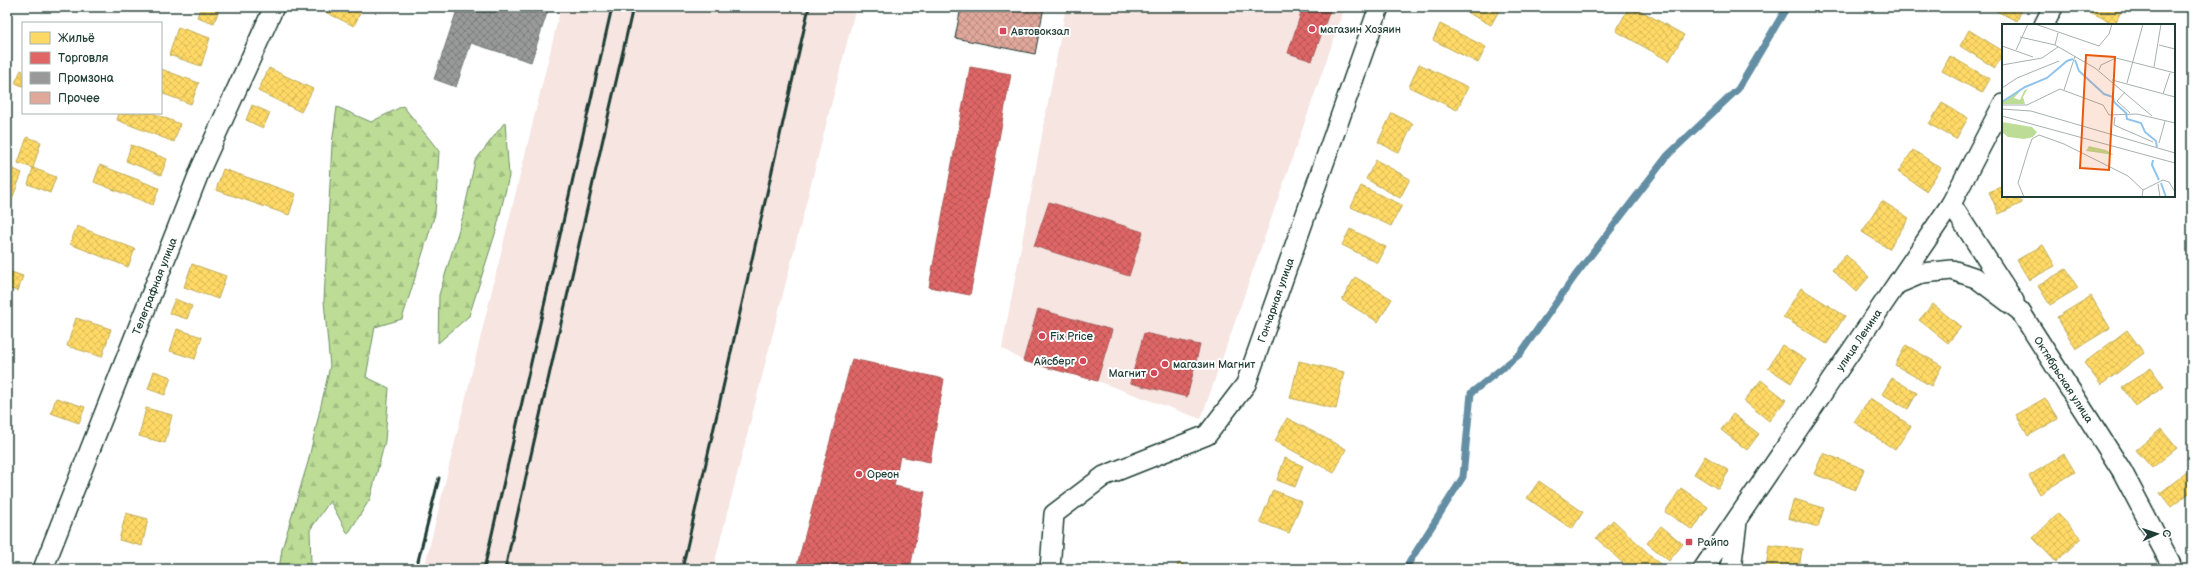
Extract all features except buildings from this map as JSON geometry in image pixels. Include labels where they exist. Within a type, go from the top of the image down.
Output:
[{"type":"street","name":"Телеграфная улица","points":[[43,569],[201,168],[274,7]]},
{"type":"street","name":"Гончарная улица","points":[[1050,569],[1054,514],[1104,476],[1207,435],[1246,384],[1379,7]]},
{"type":"street","points":[[2044,24],[2053,7]]},
{"type":"street","name":"улица Ленина","points":[[1703,569],[1738,521],[1951,204],[2002,106]]},
{"type":"street","points":[[1951,204],[2020,311]]},
{"type":"street","name":"Октябрьская улица","points":[[1897,284],[1923,273],[1952,270],[1976,278],[2020,311],[2122,471],[2170,562],[2172,569]]},
{"type":"street","points":[[1732,569],[1738,521]]},
{"type":"shaded area","points":[[561,7],[856,7],[713,569],[424,569]]},
{"type":"shaded area","points":[[1066,7],[1345,7],[1201,419],[1097,381],[1023,361],[1002,348]]},
{"type":"green space","points":[[403,106],[439,151],[435,214],[402,319],[375,327],[366,377],[389,388],[385,441],[370,499],[348,534],[330,501],[310,530],[311,564],[313,569],[279,569],[282,549],[308,462],[330,366],[324,301],[332,144],[337,107],[371,122]]},
{"type":"green space","points":[[505,122],[509,176],[496,231],[469,316],[438,343],[439,295],[463,216],[475,161]]},
{"type":"waterway","points":[[1405,569],[1463,477],[1471,393],[1520,354],[1575,276],[1668,155],[1738,89],[1787,7]]},
{"type":"railway","points":[[484,569],[612,7]]},
{"type":"railway","points":[[505,569],[633,7]]},
{"type":"railway","points":[[682,569],[809,7]]},
{"type":"railway","points":[[416,569],[439,478]]},
{"type":"place","name":"магазин Хозяин","points":[[1312,29]]},
{"type":"place","name":"Автовокзал","points":[[1003,31]]},
{"type":"place","name":"Fix Price","points":[[1042,336]]},
{"type":"place","name":"Айсберг","points":[[1083,361]]},
{"type":"place","name":"магазин Магнит","points":[[1165,364]]},
{"type":"place","name":"Магнит","points":[[1154,373]]},
{"type":"place","name":"Ореон","points":[[859,474]]},
{"type":"place","name":"Райпо","points":[[1689,542]]}]
